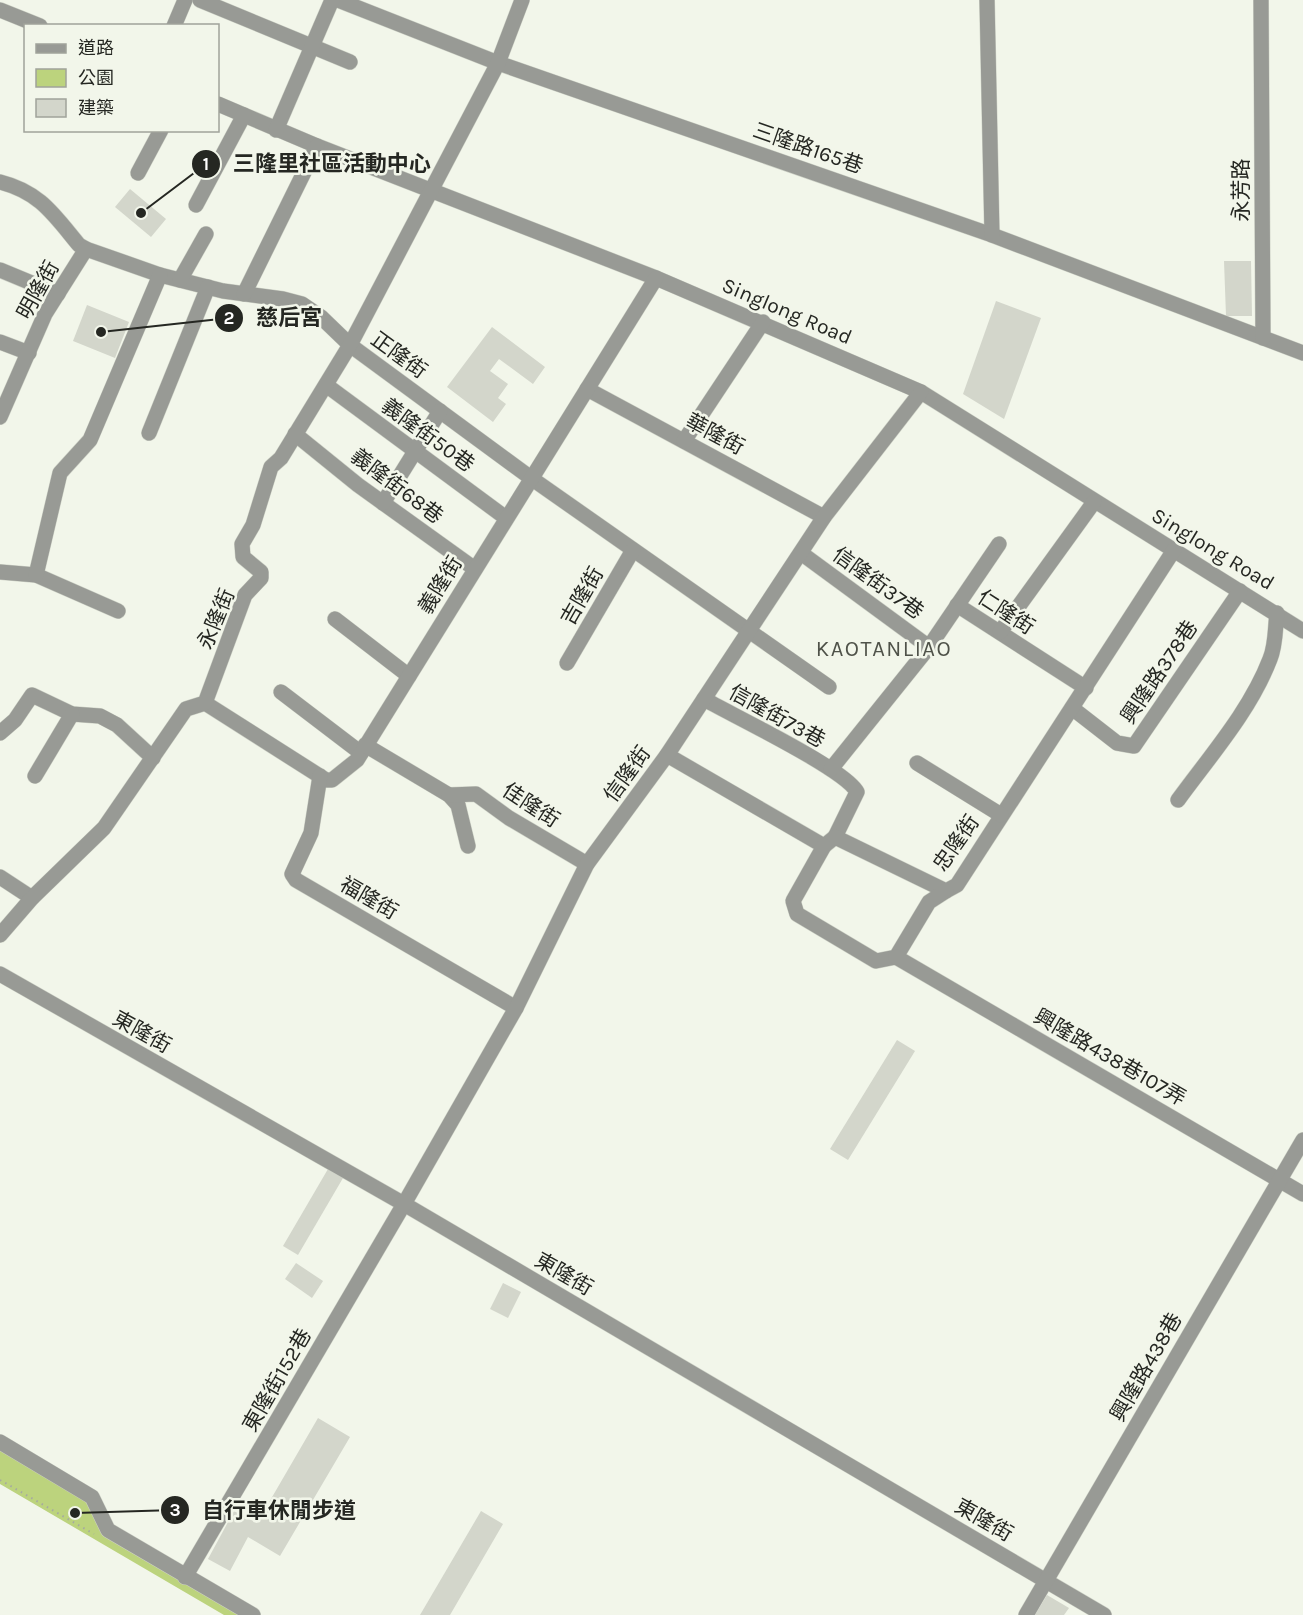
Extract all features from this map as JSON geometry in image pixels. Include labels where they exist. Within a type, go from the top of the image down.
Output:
[{"type":"street","points":[[175,24],[185,0]]},
{"type":"street","points":[[201,0],[350,62]]},
{"type":"street","points":[[276,130],[314,47],[332,0]]},
{"type":"street","name":"三隆路165巷","points":[[338,0],[498,63],[992,235],[1263,338]]},
{"type":"street","name":"永隆街","points":[[205,702],[245,595],[261,578],[261,572],[243,557],[242,544],[253,525],[271,467],[281,458],[350,345],[498,63],[522,0]]},
{"type":"street","points":[[987,0],[992,235]]},
{"type":"street","name":"永芳路","points":[[1261,0],[1263,338]]},
{"type":"street","points":[[0,10],[35,24]]},
{"type":"street","name":"Singlong Road","points":[[219,104],[276,130],[656,278],[763,322],[921,392],[1303,631]]},
{"type":"street","points":[[196,205],[244,115]]},
{"type":"street","points":[[138,172],[159,132]]},
{"type":"street","points":[[244,294],[317,146]]},
{"type":"street","name":"正隆街","points":[[0,182],[31,193],[44,203],[79,245],[86,249],[160,275],[208,287],[302,304],[321,317],[350,345],[531,478],[829,687]]},
{"type":"street","points":[[180,280],[206,234]]},
{"type":"street","name":"明隆街","points":[[0,417],[45,314],[86,249]]},
{"type":"street","points":[[0,270],[58,294]]},
{"type":"street","points":[[36,575],[60,473],[90,440],[160,275]]},
{"type":"street","name":"義隆街","points":[[320,776],[326,780],[332,780],[357,760],[656,278]]},
{"type":"street","points":[[149,433],[208,287]]},
{"type":"street","points":[[684,441],[763,322]]},
{"type":"street","points":[[1263,338],[1303,353]]},
{"type":"street","points":[[0,342],[29,353]]},
{"type":"street","name":"義隆街50巷","points":[[326,385],[506,518]]},
{"type":"street","name":"華隆街","points":[[587,389],[824,517]]},
{"type":"street","name":"信隆街","points":[[404,1204],[516,1008],[587,864],[667,755],[824,517],[921,392]]},
{"type":"street","points":[[383,503],[440,411]]},
{"type":"street","name":"義隆街68巷","points":[[295,434],[383,503],[475,569]]},
{"type":"street","points":[[1000,632],[1094,502]]},
{"type":"street","points":[[957,605],[999,544]]},
{"type":"street","name":"吉隆街","points":[[567,663],[633,550]]},
{"type":"street","name":"忠隆街","points":[[667,755],[830,841],[946,891],[957,885],[1174,550]]},
{"type":"street","name":"信隆街37巷","points":[[801,553],[929,647]]},
{"type":"street","points":[[0,572],[36,575],[118,611]]},
{"type":"street","name":"興隆路378巷","points":[[1072,708],[1117,743],[1134,746],[1239,591]]},
{"type":"street","name":"仁隆街","points":[[831,769],[929,647],[957,605],[1086,688]]},
{"type":"street","points":[[1178,800],[1232,726],[1263,674],[1271,658],[1276,613]]},
{"type":"street","points":[[335,620],[409,676]]},
{"type":"street","name":"佳隆街","points":[[281,692],[363,749],[449,795],[476,794],[508,818],[587,864]]},
{"type":"street","points":[[0,733],[15,720],[32,695],[72,714],[100,716],[117,725],[153,758]]},
{"type":"street","name":"信隆街73巷","points":[[704,699],[831,769],[854,786],[857,792],[830,841]]},
{"type":"street","points":[[0,935],[32,898],[104,828],[186,709],[205,702],[320,776]]},
{"type":"street","points":[[35,776],[72,714]]},
{"type":"street","points":[[917,763],[1001,815]]},
{"type":"street","name":"福隆街","points":[[320,776],[315,818],[292,874],[296,880],[516,1008]]},
{"type":"street","points":[[449,795],[458,805],[468,846]]},
{"type":"street","points":[[830,841],[793,901],[797,914],[876,961],[896,957],[929,902],[946,891]]},
{"type":"street","points":[[0,877],[32,898]]},
{"type":"street","name":"興隆路438巷107弄","points":[[896,957],[1303,1194]]},
{"type":"street","name":"東隆街","points":[[0,975],[404,1204],[1104,1615]]},
{"type":"street","name":"興隆路438巷","points":[[1026,1615],[1303,1140]]},
{"type":"street","name":"東隆街152巷","points":[[185,1576],[404,1204]]},
{"type":"street","points":[[0,1442],[92,1497],[108,1530],[253,1615]]},
{"type":"green space","points":[[0,1442],[92,1497],[108,1530],[253,1615],[224,1615],[0,1484]]},
{"type":"building","points":[[130,189],[166,219],[151,237],[115,207]]},
{"type":"building","points":[[1224,261],[1251,261],[1252,316],[1226,316]]},
{"type":"building","points":[[996,301],[1041,318],[1004,419],[963,394]]},
{"type":"building","points":[[87,305],[129,322],[115,358],[73,341]]},
{"type":"building","points":[[492,327],[545,367],[533,384],[499,359],[490,371],[508,384],[498,398],[506,404],[493,422],[447,387]]},
{"type":"building","points":[[897,1040],[915,1051],[848,1160],[830,1149]]},
{"type":"building","points":[[328,1169],[343,1178],[298,1255],[283,1246]]},
{"type":"building","points":[[296,1263],[323,1281],[312,1298],[285,1279]]},
{"type":"building","points":[[503,1283],[521,1292],[508,1318],[490,1309]]},
{"type":"building","points":[[318,1418],[350,1437],[280,1556],[248,1537],[230,1571],[208,1559],[234,1511],[257,1523]]},
{"type":"building","points":[[481,1511],[503,1524],[450,1615],[420,1615]]},
{"type":"building","points":[[1047,1595],[1069,1608],[1064,1615],[1035,1615]]},
{"type":"place","name":"三隆里社區活動中心","points":[[141,213]]},
{"type":"place","name":"慈后宮","points":[[101,332]]},
{"type":"place","name":"自行車休閒步道","points":[[75,1513]]},
{"type":"district","name":"KAOTANLIAO","points":[[884,649]]}]
